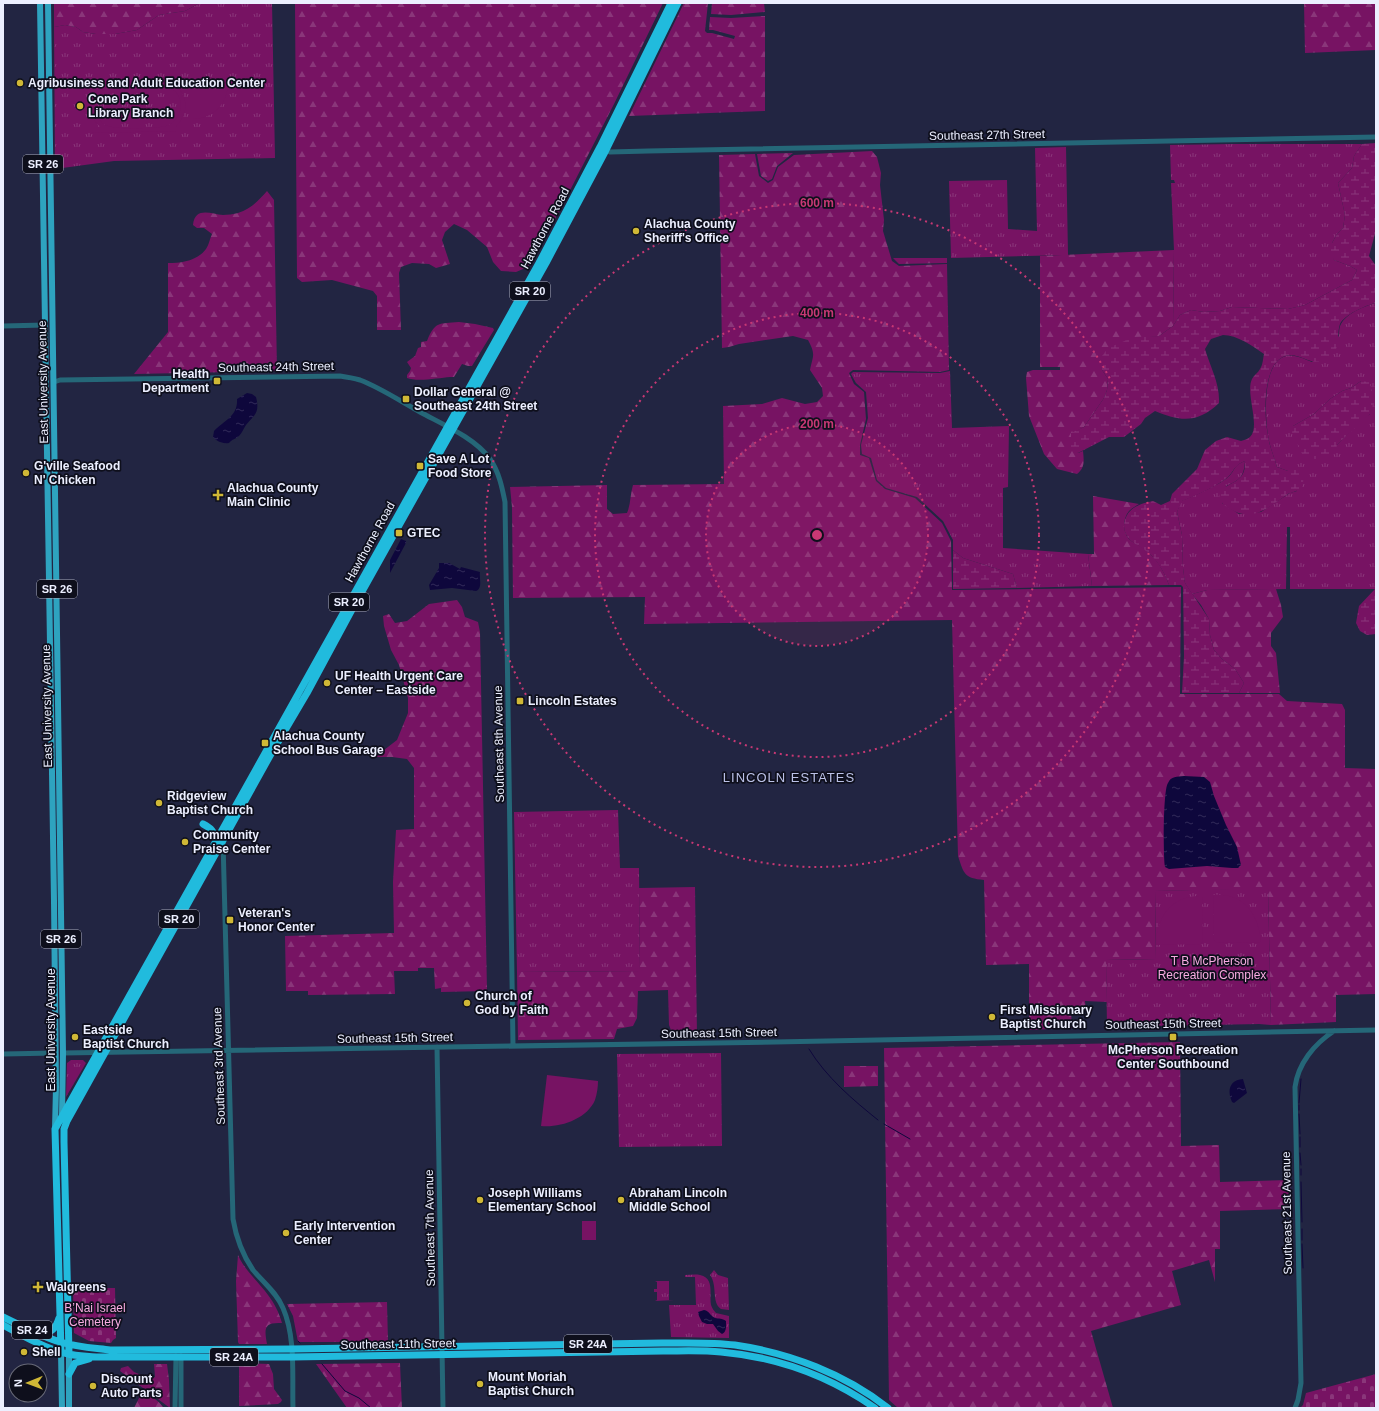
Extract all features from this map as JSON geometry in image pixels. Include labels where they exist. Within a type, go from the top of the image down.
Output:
[{"type":"highway","name":"Hawthorne Road","points":[[646,61],[671,3]]},
{"type":"highway","name":"Hawthorne Road","points":[[219,841],[224,826],[546,263],[646,61],[678,3]]},
{"type":"highway","name":"Hawthorne Road","points":[[55,1129],[101,1052],[219,841],[307,694],[450,429]]},
{"type":"highway","points":[[203,824],[214,832],[219,841]]},
{"type":"highway","name":"Hawthorne Road","points":[[64,1129],[101,1052]]},
{"type":"highway","name":"East University Avenue","points":[[55,1129],[60,1312],[65,1343]]},
{"type":"highway","name":"East University Avenue","points":[[64,1129],[65,1353]]},
{"type":"highway","points":[[39,1334],[53,1330],[60,1312]]},
{"type":"highway","name":"SR 24","points":[[3,1316],[39,1334],[65,1343]]},
{"type":"highway","name":"SR 24","points":[[3,1325],[23,1336],[65,1353]]},
{"type":"highway","name":"Southeast 11th Street","points":[[65,1343],[110,1350],[178,1349],[292,1353]]},
{"type":"highway","name":"Southeast 11th Street","points":[[65,1353],[96,1358],[292,1353],[668,1347],[707,1343],[735,1345],[774,1353],[811,1365],[856,1387],[888,1408]]},
{"type":"highway","name":"Southeast 11th Street","points":[[668,1347],[736,1353],[773,1361],[811,1373],[840,1387],[875,1408]]},
{"type":"highway","points":[[69,1374],[73,1365],[77,1361],[96,1358]]},
{"type":"main road","name":"East University Avenue","points":[[40,3],[53,829],[62,976],[62,1116],[64,1129]]},
{"type":"main road","name":"East University Avenue","points":[[48,3],[60,826],[54,976],[55,1129]]},
{"type":"main road","points":[[41,40],[49,40]]},
{"type":"main road","points":[[42,99],[50,100]]},
{"type":"main road","points":[[43,190],[51,190]]},
{"type":"main road","points":[[44,215],[52,215]]},
{"type":"main road","points":[[44,232],[52,231]]},
{"type":"main road","points":[[45,269],[52,268]]},
{"type":"main road","points":[[45,300],[53,299]]},
{"type":"main road","points":[[46,325],[53,324]]},
{"type":"main road","points":[[46,385],[54,382]]},
{"type":"main road","points":[[47,439],[55,440]]},
{"type":"main road","points":[[48,519],[56,519]]},
{"type":"main road","points":[[49,578],[57,577]]},
{"type":"main road","points":[[50,606],[57,608]]},
{"type":"main road","points":[[51,691],[58,691]]},
{"type":"main road","points":[[52,754],[59,753]]},
{"type":"main road","points":[[53,829],[60,826]]},
{"type":"main road","points":[[54,976],[62,976]]},
{"type":"main road","points":[[55,1053],[63,1053]]},
{"type":"main road","name":"East University Avenue","points":[[65,1353],[69,1374],[69,1408]]},
{"type":"main road","name":"East University Avenue","points":[[62,1408],[65,1353]]},
{"type":"street","name":"Southeast 27th Street","points":[[603,148],[610,152],[1376,137]]},
{"type":"street","points":[[3,326],[46,325]]},
{"type":"street","name":"Southeast 24th Street","points":[[54,382],[60,380],[106,379],[340,376],[370,384],[450,429],[479,448]]},
{"type":"street","name":"Southeast 8th Avenue","points":[[479,448],[490,459],[496,470],[502,485],[505,502],[514,1046]]},
{"type":"street","name":"Southeast 3rd Avenue","points":[[219,841],[229,1050],[235,1231],[240,1248],[248,1262],[283,1306],[288,1320],[292,1337],[293,1408]]},
{"type":"street","name":"Southeast 15th Street","points":[[63,1053],[1376,1030]]},
{"type":"street","points":[[1312,1031],[1318,1044]]},
{"type":"street","name":"Southeast 21st Avenue","points":[[1295,1408],[1298,1400],[1300,1383],[1295,1087],[1298,1074],[1303,1063],[1318,1044],[1334,1031]]},
{"type":"street","name":"Southeast 7th Avenue","points":[[437,1047],[443,1408]]},
{"type":"street","points":[[3,1054],[55,1053]]},
{"type":"street","points":[[176,1408],[178,1349]]},
{"type":"street","points":[[178,1356],[181,1408]]},
{"type":"green space","points":[[54,3],[200,3],[185,11],[159,15],[137,30],[115,34],[96,34],[83,32],[76,27],[65,25],[54,27]]},
{"type":"green space","points":[[200,3],[272,3],[275,158],[114,161],[55,169],[54,27],[65,25],[76,27],[83,32],[115,34],[137,30],[159,15],[185,11]]},
{"type":"green space","points":[[295,3],[663,3],[559,212],[528,267],[516,272],[501,271],[493,262],[487,247],[467,230],[454,224],[445,232],[442,240],[450,264],[436,268],[429,264],[412,263],[401,267],[399,273],[401,330],[377,330],[377,296],[373,291],[332,280],[302,282],[297,278]]},
{"type":"green space","points":[[684,3],[708,3],[705,31],[707,33],[734,39],[735,36],[709,30],[710,17],[731,18],[765,16],[765,111],[629,116]]},
{"type":"green space","points":[[712,3],[764,3],[765,12],[731,15],[711,14]]},
{"type":"green space","points":[[1304,3],[1376,3],[1376,50],[1305,53]]},
{"type":"green space","points":[[164,80],[178,87],[185,99],[184,113],[176,126],[177,131],[92,133],[92,128],[101,128],[92,117],[90,103],[92,95],[101,85],[114,81]],"holes":[[[149,84],[167,86],[174,90],[181,102],[178,116],[168,125],[160,127],[126,128],[108,126],[101,122],[97,116],[95,110],[96,103],[102,91],[115,85]]]},
{"type":"green space","points":[[193,81],[228,82],[225,97],[218,109],[206,117],[198,119],[190,119],[190,84]]},
{"type":"green space","points":[[1376,143],[1376,230],[1369,256],[1376,266],[1376,303],[1356,311],[1342,321],[1339,327],[1337,348],[1328,357],[1317,362],[1291,355],[1285,356],[1278,361],[1272,369],[1268,380],[1266,391],[1266,416],[1270,447],[1277,467],[1288,471],[1294,467],[1303,471],[1302,487],[1260,512],[1253,514],[1238,513],[1223,504],[1220,500],[1219,491],[1241,477],[1245,468],[1245,461],[1238,465],[1227,478],[1220,483],[1204,492],[1182,501],[1177,512],[1182,535],[1185,583],[1209,619],[1210,635],[1214,650],[1222,659],[1235,669],[1244,683],[1239,693],[1182,693],[1184,656],[1183,587],[1181,585],[1169,585],[1162,570],[1152,556],[1127,537],[1124,528],[1125,520],[1130,511],[1137,506],[1153,501],[1161,505],[1170,501],[1172,494],[1197,469],[1205,450],[1216,441],[1227,437],[1241,441],[1250,437],[1253,432],[1254,418],[1250,385],[1252,379],[1261,367],[1264,354],[1250,344],[1228,335],[1211,339],[1205,349],[1218,389],[1219,403],[1211,410],[1189,419],[1181,419],[1164,415],[1155,411],[1124,437],[1109,437],[1078,453],[1071,448],[1071,433],[1084,427],[1104,398],[1107,390],[1108,379],[1102,370],[1102,356],[1108,348],[1134,337],[1159,336],[1173,326],[1180,315],[1191,310],[1204,312],[1220,311],[1232,307],[1288,309],[1305,305],[1352,280],[1357,270],[1334,260],[1329,251],[1337,234],[1343,228],[1345,215],[1338,183],[1352,168],[1354,156],[1362,144]]},
{"type":"green space","points":[[1362,144],[1354,156],[1352,168],[1338,183],[1345,215],[1343,228],[1337,234],[1332,243],[1334,260],[1357,270],[1352,280],[1305,305],[1288,309],[1232,307],[1220,311],[1204,312],[1191,310],[1180,315],[1173,326],[1174,250],[1171,183],[1175,183],[1174,180],[1171,180],[1170,145]]},
{"type":"green space","points":[[1066,147],[1068,255],[951,258],[949,181],[1007,180],[1008,229],[1037,231],[1035,148]]},
{"type":"green space","points":[[872,151],[877,157],[881,173],[880,185],[884,220],[883,231],[892,261],[899,266],[947,264],[949,370],[940,372],[853,370],[849,373],[854,384],[864,392],[866,419],[860,445],[860,455],[869,458],[876,481],[885,489],[915,498],[942,523],[951,541],[952,590],[1181,587],[1180,694],[1279,694],[1287,701],[1342,704],[1345,710],[1345,768],[1376,769],[1376,994],[1336,995],[1336,1022],[1271,1025],[1268,889],[1155,891],[1156,959],[1106,960],[1107,1002],[1085,1001],[1086,1011],[1071,1011],[1072,1028],[1029,1030],[1029,964],[986,965],[984,880],[972,878],[966,874],[958,856],[952,620],[644,624],[645,597],[513,598],[512,507],[510,487],[607,485],[607,509],[613,514],[627,513],[633,485],[724,484],[723,406],[762,404],[782,398],[805,404],[817,402],[823,396],[822,388],[810,370],[813,352],[808,340],[793,336],[722,348],[719,155],[755,154],[759,176],[768,183],[773,180],[778,167],[794,155]]},
{"type":"green space","points":[[793,153],[777,166],[772,179],[768,181],[761,176],[757,154]]},
{"type":"green space","points":[[267,191],[274,200],[277,371],[134,374],[168,332],[168,263],[184,262],[194,259],[208,246],[212,234],[204,228],[197,228],[193,225],[194,219],[197,215],[204,212],[223,215],[238,213],[251,207]]},
{"type":"green space","points":[[1174,250],[1173,326],[1159,336],[1150,337],[1102,370],[1108,379],[1107,390],[1104,398],[1084,427],[1071,434],[1078,453],[1083,451],[1083,467],[1077,474],[1057,469],[1044,454],[1029,416],[1026,378],[1027,372],[1033,370],[1060,370],[1060,367],[1040,367],[1040,256]]},
{"type":"green space","points":[[893,258],[947,258],[947,263],[899,264]]},
{"type":"green space","points":[[1376,303],[1376,589],[1290,589],[1290,527],[1287,527],[1286,589],[1207,590],[1192,594],[1185,583],[1183,568],[1182,535],[1177,512],[1181,501],[1205,491],[1223,481],[1238,465],[1245,461],[1240,478],[1226,486],[1222,503],[1239,514],[1261,512],[1290,493],[1297,491],[1288,471],[1277,467],[1270,447],[1266,403],[1269,379],[1273,368],[1278,360],[1286,356],[1296,356],[1312,362],[1339,336],[1340,325],[1347,316],[1357,310]],"holes":[[[1361,381],[1370,414],[1360,421],[1337,445],[1293,426],[1314,414],[1330,399],[1342,391],[1351,388]]]},
{"type":"green space","points":[[459,322],[493,328],[494,330],[472,366],[462,364],[454,377],[422,380],[407,378],[411,368],[407,362],[415,356],[418,348],[421,347],[421,342],[427,341],[435,327],[438,325]]},
{"type":"green space","points":[[950,371],[952,428],[1009,426],[1008,487],[1003,488],[1003,548],[1088,554],[1092,586],[1017,588],[1013,574],[963,558],[953,550],[953,540],[943,521],[917,497],[886,488],[877,480],[871,458],[862,454],[861,445],[868,418],[866,392],[856,383],[851,374],[853,372],[940,373]]},
{"type":"green space","points":[[1361,381],[1369,382],[1372,389],[1373,402],[1370,414],[1337,445],[1335,454],[1316,459],[1304,458],[1292,433],[1293,426],[1314,414],[1330,399],[1342,391],[1351,388]]},
{"type":"green space","points":[[1093,496],[1139,504],[1130,510],[1125,517],[1125,533],[1129,539],[1147,551],[1155,559],[1162,569],[1169,585],[1092,586],[1088,554],[1094,554]]},
{"type":"green space","points":[[953,550],[963,558],[1013,574],[1017,588],[953,589]]},
{"type":"green space","points":[[1276,589],[1283,617],[1271,633],[1271,646],[1276,653],[1280,693],[1239,693],[1244,683],[1235,669],[1222,659],[1214,650],[1210,635],[1209,619],[1201,605],[1192,594],[1207,590]]},
{"type":"green space","points":[[1375,589],[1376,634],[1367,635],[1360,631],[1356,623],[1359,606]]},
{"type":"green space","points":[[457,600],[462,607],[465,617],[478,622],[480,632],[487,991],[441,992],[441,988],[435,989],[434,968],[418,968],[418,971],[394,971],[395,994],[308,995],[308,991],[286,991],[285,936],[394,933],[393,882],[396,830],[414,829],[414,768],[407,759],[375,757],[397,740],[408,713],[408,698],[399,665],[391,650],[384,626],[383,616],[389,614],[395,623],[407,621],[429,604]]},
{"type":"green space","points":[[618,810],[620,868],[639,868],[640,971],[517,972],[514,812]]},
{"type":"green space","points":[[695,887],[697,1037],[674,1038],[669,1025],[668,990],[638,991],[637,1018],[633,1026],[617,1029],[614,1039],[518,1040],[517,972],[640,971],[639,888]]},
{"type":"green space","name":"T B McPherson Recreation Complex","points":[[1268,888],[1271,1025],[1107,1027],[1106,960],[1156,959],[1155,891]]},
{"type":"green space","points":[[1213,895],[1233,897],[1248,907],[1257,922],[1261,942],[1217,943],[1214,940]]},
{"type":"green space","points":[[1202,896],[1203,941],[1201,944],[1156,945],[1159,925],[1168,910],[1182,899]]},
{"type":"green space","points":[[1180,1042],[1181,1146],[1219,1145],[1220,1182],[1290,1180],[1291,1209],[1220,1211],[1220,1249],[1215,1249],[1215,1282],[1209,1260],[1172,1271],[1181,1305],[1091,1331],[1113,1408],[898,1408],[889,1400],[884,1048]]},
{"type":"green space","points":[[721,1053],[722,1146],[619,1147],[617,1054]]},
{"type":"green space","points":[[71,1060],[83,1060],[86,1063],[66,1097],[67,1063]]},
{"type":"green space","points":[[844,1066],[878,1066],[878,1086],[844,1087]]},
{"type":"green space","points":[[547,1075],[598,1081],[596,1098],[591,1107],[572,1121],[564,1124],[541,1126]]},
{"type":"green space","points":[[582,1221],[596,1221],[596,1240],[582,1240]]},
{"type":"green space","points":[[238,1255],[248,1271],[270,1298],[281,1319],[282,1323],[272,1324],[267,1327],[267,1344],[239,1344],[238,1342],[236,1281]]},
{"type":"green space","points":[[714,1270],[718,1275],[728,1278],[729,1310],[721,1309],[716,1302],[714,1284],[710,1275]]},
{"type":"green space","points":[[685,1275],[700,1275],[708,1280],[710,1283],[712,1308],[716,1313],[729,1316],[729,1338],[671,1337],[669,1305],[696,1305],[695,1277],[685,1277]]},
{"type":"green space","points":[[655,1281],[669,1281],[669,1300],[674,1300],[655,1301],[657,1300],[657,1292],[654,1292],[654,1289],[657,1289],[657,1282]]},
{"type":"green space","name":"B’Nai Israel Cemetery","points":[[76,1288],[115,1288],[116,1338],[111,1343],[89,1341],[74,1333],[73,1290]]},
{"type":"green space","points":[[387,1302],[388,1342],[298,1342],[293,1316],[287,1304]]},
{"type":"green space","points":[[242,1363],[269,1364],[273,1374],[274,1389],[282,1400],[281,1402],[278,1404],[239,1406],[239,1365]]},
{"type":"green space","points":[[400,1363],[402,1408],[347,1408],[316,1364]]},
{"type":"green space","points":[[154,1364],[167,1364],[170,1408],[120,1371],[121,1368],[128,1366],[134,1372],[151,1379],[155,1377]]},
{"type":"green space","points":[[1376,1374],[1376,1408],[1300,1408],[1303,1405],[1306,1393]]},
{"type":"green space","points":[[137,1389],[152,1397],[164,1408],[134,1408],[139,1398]]},
{"type":"water","points":[[247,393],[256,397],[256,413],[239,436],[229,443],[223,443],[216,440],[213,437],[214,431],[233,414],[237,405],[237,399]]},
{"type":"water","points":[[401,539],[406,541],[406,543],[390,573],[390,560]]},
{"type":"water","points":[[439,563],[449,563],[460,569],[461,567],[480,572],[480,583],[478,590],[452,588],[430,590],[429,585],[439,568]]},
{"type":"water","points":[[1174,777],[1204,777],[1210,782],[1226,825],[1237,847],[1241,865],[1238,868],[1207,866],[1169,869],[1165,867],[1164,824],[1166,788],[1168,783]]},
{"type":"water","points":[[1243,1079],[1247,1093],[1234,1103],[1230,1098],[1230,1087],[1235,1081]]},
{"type":"water","points":[[704,1310],[708,1311],[715,1318],[726,1321],[724,1333],[722,1334],[718,1331],[713,1324],[702,1322],[698,1312]]},
{"type":"waterway","points":[[809,1049],[823,1069],[850,1096],[878,1120]]},
{"type":"waterway","points":[[1299,1103],[1301,1079]]},
{"type":"waterway","points":[[1299,1105],[1299,1110]]},
{"type":"waterway","points":[[1299,1114],[1300,1134]]},
{"type":"waterway","points":[[884,1124],[910,1139]]},
{"type":"waterway","points":[[1300,1137],[1300,1147]]},
{"type":"waterway","points":[[1300,1153],[1301,1165]]},
{"type":"waterway","points":[[1301,1169],[1301,1175]]},
{"type":"waterway","points":[[1301,1182],[1302,1222]]},
{"type":"waterway","points":[[1302,1229],[1302,1240]]},
{"type":"waterway","points":[[1302,1244],[1303,1268]]},
{"type":"waterway","points":[[322,1364],[345,1391],[359,1398],[371,1408]]},
{"type":"place","name":"Agribusiness and Adult Education Center","points":[[20,83]]},
{"type":"place","name":"Cone Park Library Branch","points":[[80,106]]},
{"type":"place","name":"Alachua County Sheriff's Office","points":[[636,231]]},
{"type":"place","name":"Health Department","points":[[217,381]]},
{"type":"place","name":"Dollar General @ Southeast 24th Street","points":[[406,399]]},
{"type":"place","name":"Save A Lot Food Store","points":[[420,466]]},
{"type":"place","name":"G'ville Seafood N' Chicken","points":[[26,473]]},
{"type":"place","name":"Alachua County Main Clinic","points":[[218,495]]},
{"type":"place","name":"GTEC","points":[[399,533]]},
{"type":"place","name":"UF Health Urgent Care Center – Eastside","points":[[327,683]]},
{"type":"place","name":"Lincoln Estates","points":[[520,701]]},
{"type":"place","name":"Alachua County School Bus Garage","points":[[265,743]]},
{"type":"place","name":"Ridgeview Baptist Church","points":[[159,803]]},
{"type":"place","name":"Community Praise Center","points":[[185,842]]},
{"type":"place","name":"Veteran's Honor Center","points":[[230,920]]},
{"type":"place","name":"Church of God by Faith","points":[[467,1003]]},
{"type":"place","name":"First Missionary Baptist Church","points":[[992,1017]]},
{"type":"place","name":"Eastside Baptist Church","points":[[75,1037]]},
{"type":"place","name":"McPherson Recreation Center Southbound","points":[[1173,1037]]},
{"type":"place","name":"Joseph Williams Elementary School","points":[[480,1200]]},
{"type":"place","name":"Abraham Lincoln Middle School","points":[[621,1200]]},
{"type":"place","name":"Early Intervention Center","points":[[286,1233]]},
{"type":"place","name":"Walgreens","points":[[38,1287]]},
{"type":"place","name":"Shell","points":[[24,1352]]},
{"type":"place","name":"Mount Moriah Baptist Church","points":[[480,1384]]},
{"type":"place","name":"Discount Auto Parts","points":[[93,1386]]},
{"type":"district","name":"LINCOLN ESTATES","points":[[789,777]]}]
